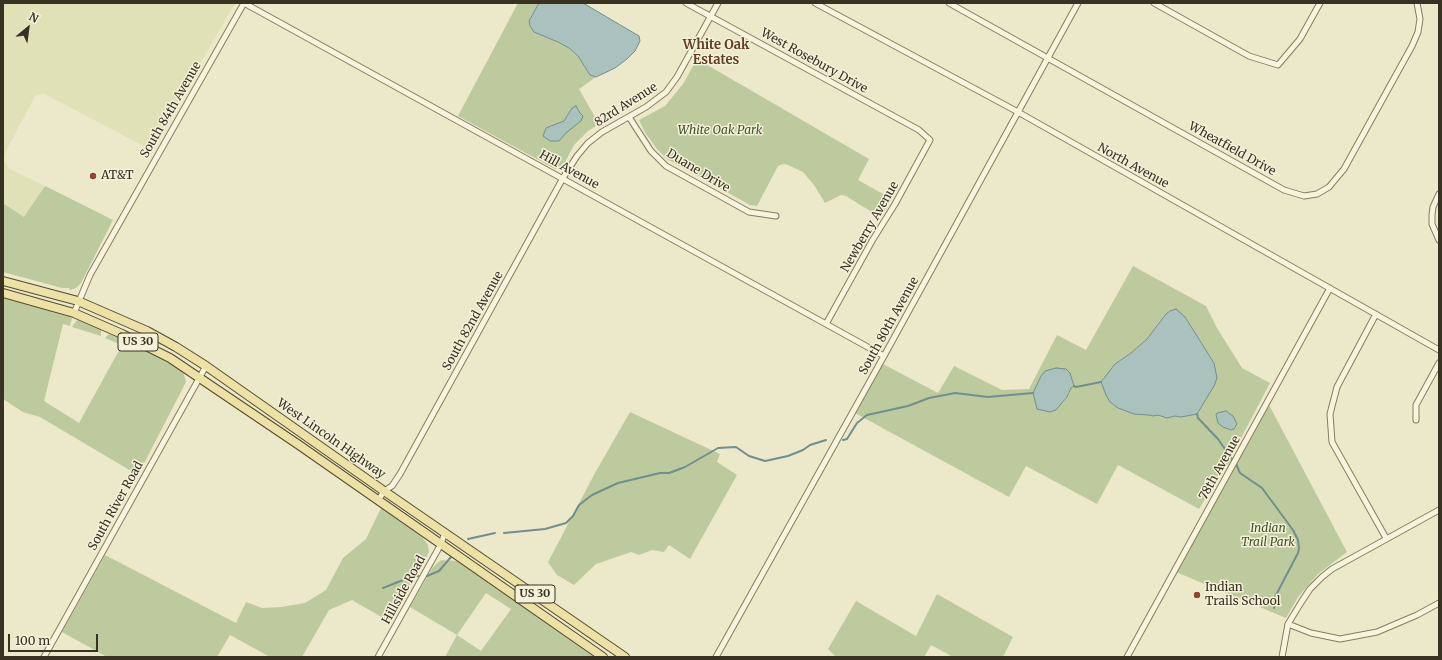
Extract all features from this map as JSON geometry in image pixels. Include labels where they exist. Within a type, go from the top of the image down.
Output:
[{"type":"main road","name":"West Lincoln Highway","points":[[3,280],[78,302],[147,331],[176,347],[206,366],[625,657]]},
{"type":"main road","name":"West Lincoln Highway","points":[[3,293],[74,313],[142,343],[170,358],[603,657]]},
{"type":"street","name":"Hill Avenue","points":[[244,3],[564,178],[884,356]]},
{"type":"street","name":"South 84th Avenue","points":[[74,313],[98,262],[244,3]]},
{"type":"street","name":"West Rosebury Drive","points":[[686,3],[919,130],[930,140]]},
{"type":"street","name":"82rd Avenue","points":[[564,178],[577,156],[588,143],[602,132],[646,107],[666,92],[677,77],[718,3]]},
{"type":"street","name":"North Avenue","points":[[815,3],[1018,112],[1439,350]]},
{"type":"street","name":"Wheatfield Drive","points":[[949,3],[1284,190],[1304,196],[1317,194],[1329,187],[1344,169],[1412,46],[1418,32],[1420,19],[1417,4]]},
{"type":"street","name":"South 80th Avenue","points":[[716,657],[884,356],[1078,3]]},
{"type":"street","points":[[1154,3],[1249,56],[1278,65],[1300,39],[1320,3]]},
{"type":"street","name":"Duane Drive","points":[[629,117],[651,151],[666,166],[749,212],[776,216]]},
{"type":"street","name":"Newberry Avenue","points":[[826,324],[930,140]]},
{"type":"street","name":"South 82nd Avenue","points":[[378,501],[384,491],[392,486],[400,474],[564,178]]},
{"type":"street","points":[[1439,194],[1433,207],[1432,215],[1432,224],[1439,240]]},
{"type":"street","name":"78th Avenue","points":[[1127,657],[1330,288]]},
{"type":"street","points":[[1376,314],[1336,387],[1330,414],[1332,442],[1386,538]]},
{"type":"street","points":[[1416,420],[1416,405],[1439,363]]},
{"type":"street","name":"South River Road","points":[[44,657],[206,366]]},
{"type":"street","points":[[1282,657],[1288,624],[1310,589],[1322,576],[1386,538],[1439,510]]},
{"type":"street","name":"Hillside Road","points":[[378,657],[441,544],[445,532]]},
{"type":"street","points":[[1288,624],[1311,633],[1340,639],[1377,632],[1417,615],[1439,603]]},
{"type":"green space","points":[[3,3],[235,3],[151,150],[43,93],[35,96],[5,153],[4,161],[10,169],[45,186],[26,218],[3,203]]},
{"type":"green space","points":[[518,3],[539,3],[529,21],[534,32],[569,48],[578,56],[590,75],[596,77],[579,89],[599,124],[588,131],[574,145],[562,168],[555,169],[458,116]]},
{"type":"green space","name":"White Oak Park","points":[[697,59],[869,159],[858,180],[892,199],[880,217],[846,196],[841,195],[825,203],[814,185],[803,172],[788,165],[783,164],[778,166],[757,206],[750,205],[667,159],[657,149],[646,134],[639,120],[665,106],[683,84]]},
{"type":"green space","points":[[45,186],[113,220],[81,283],[76,288],[70,290],[69,288],[62,288],[3,272],[3,203],[24,217]]},
{"type":"green space","points":[[1133,266],[1206,306],[1217,328],[1242,368],[1270,383],[1231,457],[1232,460],[1222,471],[1199,509],[1118,465],[1097,504],[1026,466],[1009,497],[855,413],[883,364],[938,393],[954,366],[1002,390],[1029,389],[1057,335],[1086,350]],"holes":[[[1166,314],[1185,317],[1214,363],[1181,417],[1175,416],[1167,418],[1158,415],[1140,415],[1110,402],[1106,395],[1120,360],[1131,353],[1147,339]],[[1070,373],[1074,385],[1062,404]]]},
{"type":"green space","points":[[3,297],[72,318],[70,326],[63,324],[44,401],[79,423],[122,345],[105,338],[109,334],[135,344],[183,371],[186,382],[138,475],[40,417],[23,412],[3,399]]},
{"type":"green space","points":[[77,320],[101,329],[101,336],[72,327]]},
{"type":"green space","name":"Indian Trail Park","points":[[1269,405],[1347,552],[1318,574],[1298,597],[1286,618],[1176,572]]},
{"type":"green space","points":[[630,412],[720,454],[717,462],[737,475],[690,559],[669,545],[664,552],[652,550],[639,555],[631,552],[596,564],[574,585],[557,575],[548,562],[595,473]]},
{"type":"green space","points":[[381,508],[422,537],[428,545],[429,552],[390,622],[352,600],[329,610],[302,657],[270,657],[230,635],[217,657],[107,657],[62,632],[105,555],[236,623],[246,602],[262,608],[281,607],[305,603],[326,590],[343,558],[366,539]]},
{"type":"green space","points":[[441,560],[457,561],[594,657],[445,657],[457,635],[410,607],[433,567]],"holes":[[[486,593],[511,609],[481,651],[457,635]]]},
{"type":"green space","points":[[937,594],[1013,637],[1003,657],[953,657],[931,645],[924,657],[836,657],[828,649],[856,601],[916,636]]},
{"type":"water","points":[[539,3],[583,3],[639,36],[640,41],[635,51],[615,68],[596,77],[590,75],[578,56],[569,48],[534,32],[529,21]]},
{"type":"water","points":[[576,106],[583,116],[581,121],[566,133],[559,141],[550,141],[543,136],[546,128],[564,121],[572,108]]},
{"type":"water","points":[[1176,309],[1185,317],[1214,363],[1217,378],[1214,386],[1197,414],[1167,418],[1158,415],[1153,416],[1134,414],[1118,408],[1110,402],[1101,382],[1115,364],[1147,339],[1166,314]]},
{"type":"water","points":[[1056,368],[1066,369],[1070,373],[1074,386],[1056,410],[1050,412],[1037,409],[1033,393],[1045,371]]},
{"type":"water","points":[[1226,411],[1233,416],[1237,424],[1234,429],[1231,430],[1223,427],[1218,423],[1217,413]]},
{"type":"waterway","points":[[1074,386],[1076,387],[1101,382]]},
{"type":"waterway","points":[[843,440],[847,439],[857,423],[867,415],[908,406],[929,398],[955,393],[988,397],[1033,393]]},
{"type":"waterway","points":[[1197,414],[1198,418],[1218,439],[1234,462]]},
{"type":"waterway","points":[[504,533],[545,529],[566,523],[573,516],[579,505],[592,495],[618,483],[660,473],[669,473],[685,467],[718,448],[736,447],[749,456],[765,461],[788,456],[803,450],[810,445],[826,440]]},
{"type":"waterway","points":[[1236,464],[1240,473],[1262,488],[1293,530],[1298,540],[1298,553],[1275,597],[1274,608]]},
{"type":"waterway","points":[[468,539],[495,533]]},
{"type":"waterway","points":[[427,576],[439,571],[451,557]]},
{"type":"waterway","points":[[383,588],[413,576],[419,576]]},
{"type":"place","name":"AT&T","points":[[93,176]]},
{"type":"place","name":"Indian Trails School","points":[[1197,595]]},
{"type":"district","name":"White Oak Estates","points":[[716,52]]}]
